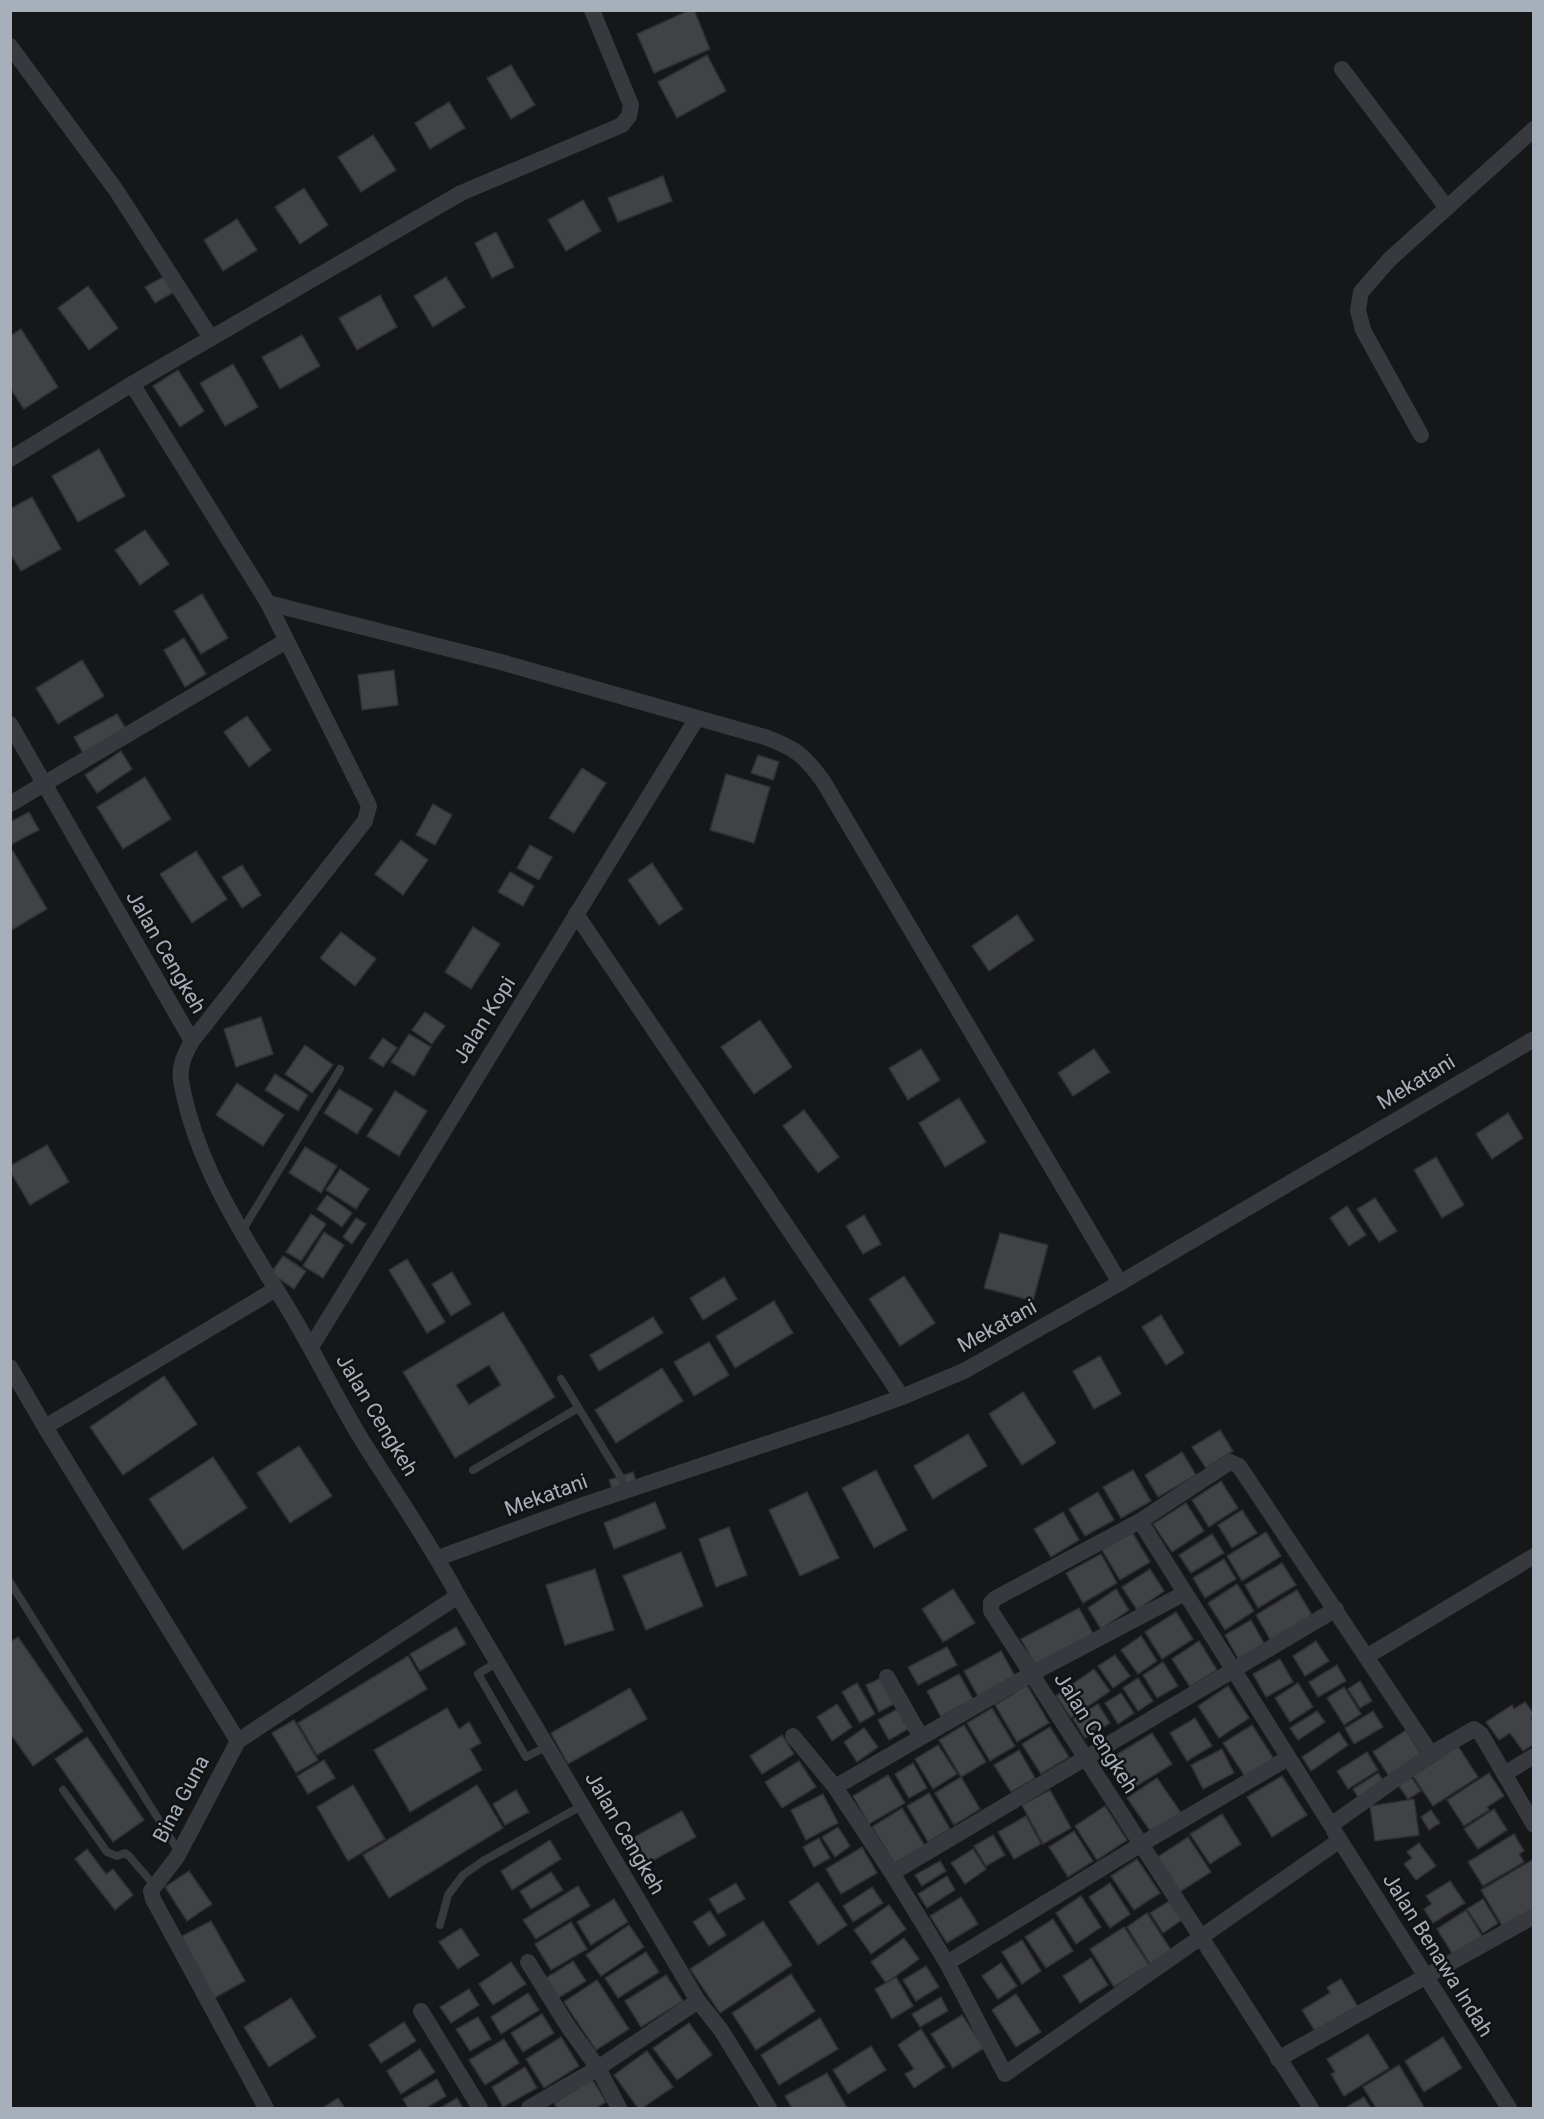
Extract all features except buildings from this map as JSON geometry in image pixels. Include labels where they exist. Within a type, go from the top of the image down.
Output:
[{"type":"street","points":[[10,459],[132,384],[461,193],[622,125],[631,105],[592,10]]},
{"type":"street","points":[[10,46],[116,190],[211,338]]},
{"type":"street","points":[[1342,69],[1447,208]]},
{"type":"street","points":[[1421,435],[1363,330],[1358,310],[1360,292],[1389,260],[1533,129]]},
{"type":"street","points":[[132,384],[268,603],[369,806],[365,821],[192,1041]]},
{"type":"street","points":[[268,603],[497,661],[696,718],[790,746],[808,760],[829,791],[1120,1283]]},
{"type":"street","points":[[10,804],[286,641]]},
{"type":"street","name":"Jalan Kopi","points":[[311,1347],[696,718]]},
{"type":"street","name":"Jalan Cengkeh","points":[[10,724],[192,1041],[182,1060],[181,1078],[199,1149],[242,1231],[311,1347],[359,1435],[438,1558],[458,1596],[698,2001],[721,2030],[769,2109]]},
{"type":"street","points":[[576,914],[902,1397]]},
{"type":"street","name":"Mekatani","points":[[438,1558],[902,1397],[964,1371],[1120,1283],[1533,1039]]},
{"type":"street","points":[[45,1427],[276,1289]]},
{"type":"street","points":[[10,1367],[238,1741]]},
{"type":"street","name":"Jalan Cengkeh","points":[[1311,2109],[991,1611],[991,1603],[996,1598],[1140,1521],[1230,1462],[1239,1466],[1247,1475],[1336,1609]]},
{"type":"street","name":"Jalan Benawa Indah","points":[[1140,1521],[1509,2109]]},
{"type":"street","points":[[1366,1657],[1533,1556]]},
{"type":"street","points":[[835,1787],[1031,1674],[1185,1593]]},
{"type":"street","name":"Bina Guna","points":[[154,1885],[179,1852],[238,1741],[458,1596]]},
{"type":"street","points":[[892,1873],[1336,1609],[1431,1754]]},
{"type":"street","points":[[887,1677],[921,1737]]},
{"type":"street","points":[[1331,1825],[1431,1754],[1474,1729],[1481,1734],[1533,1825]]},
{"type":"street","points":[[793,1736],[835,1787],[892,1873],[948,1963],[1005,2074],[1340,1840]]},
{"type":"street","points":[[1504,1774],[1533,1756]]},
{"type":"street","points":[[948,1963],[1140,1845],[1288,1758]]},
{"type":"street","points":[[154,1885],[151,1891],[153,1899],[266,2109]]},
{"type":"street","points":[[1278,2059],[1533,1916]]},
{"type":"street","points":[[528,1962],[567,2025],[598,2068],[619,2109]]},
{"type":"street","points":[[529,2109],[598,2068],[698,2001]]},
{"type":"street","points":[[421,2011],[480,2109]]},
{"type":"lane","points":[[242,1231],[340,1069]]},
{"type":"lane","points":[[561,1379],[620,1476],[626,1491]]},
{"type":"lane","points":[[473,1470],[578,1408]]},
{"type":"lane","points":[[10,1582],[179,1852]]},
{"type":"lane","points":[[497,1662],[478,1674],[526,1757],[548,1746]]},
{"type":"lane","points":[[63,1790],[107,1852],[117,1856],[125,1853],[154,1885]]},
{"type":"lane","points":[[440,1925],[447,1895],[463,1875],[483,1861],[583,1805]]}]
